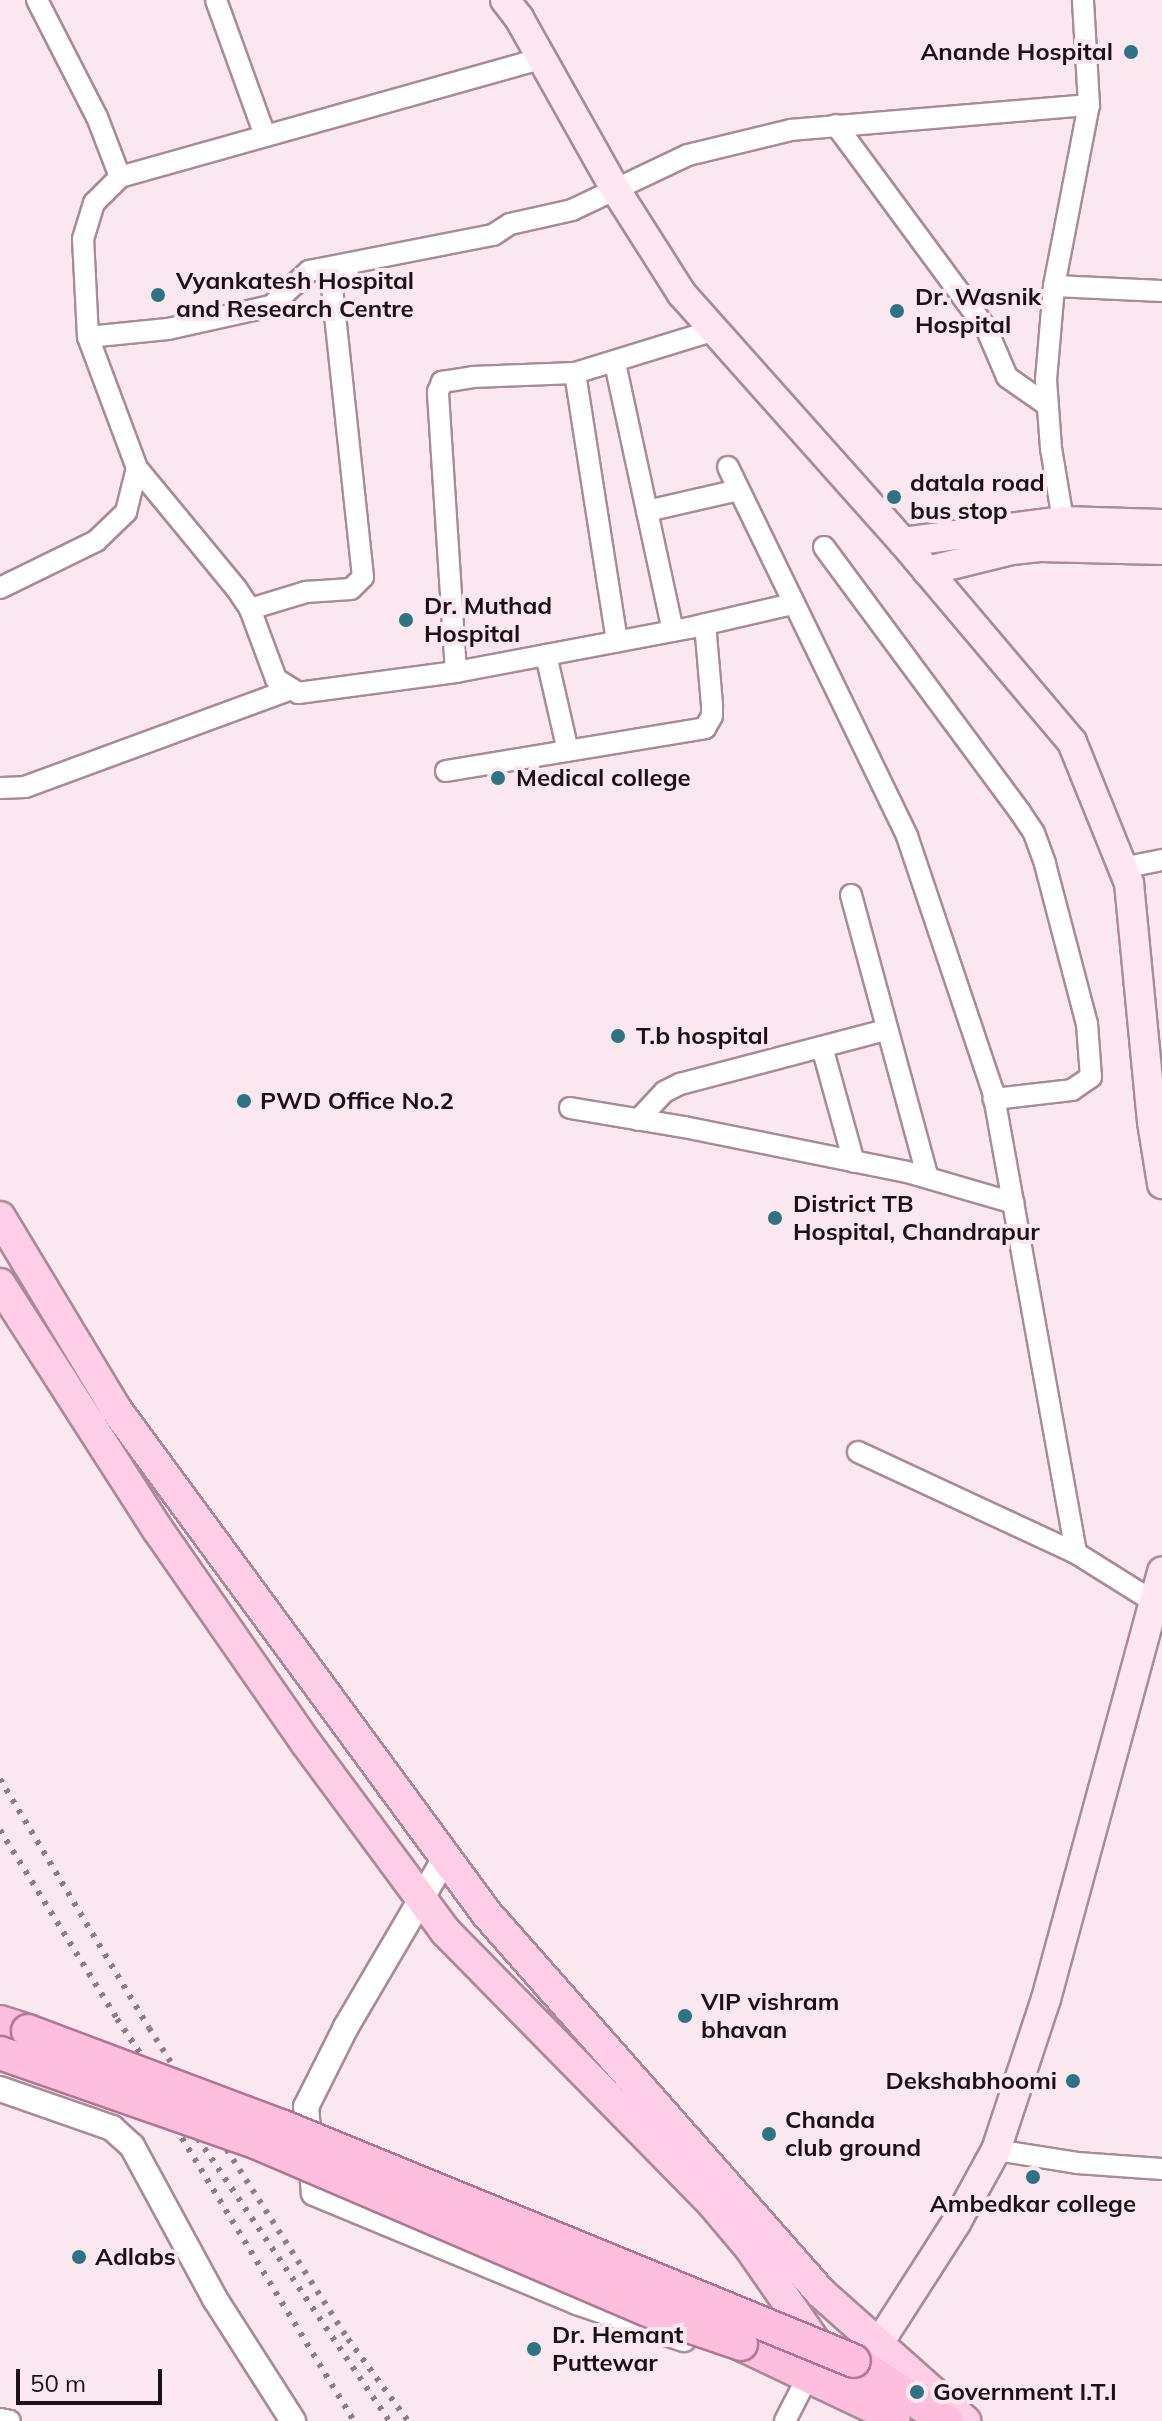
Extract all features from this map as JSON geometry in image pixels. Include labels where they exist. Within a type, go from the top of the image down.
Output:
[{"type":"highway","points":[[0,2022],[281,2126],[854,2361],[946,2421]]},
{"type":"highway","points":[[0,2053],[258,2143],[671,2320],[741,2344],[853,2397],[894,2421]]},
{"type":"main road","points":[[505,0],[543,58],[614,187],[682,294],[903,542],[1072,742],[1129,883],[1162,1184]]},
{"type":"main road","points":[[903,542],[1066,534],[1162,524]]},
{"type":"main road","points":[[927,571],[1066,534],[1162,550]]},
{"type":"main road","points":[[0,1217],[115,1408],[444,1860],[487,1914],[821,2293],[965,2421]]},
{"type":"main road","points":[[0,1284],[158,1530],[445,1931],[713,2204],[750,2248],[853,2397]]},
{"type":"main road","points":[[879,2343],[956,2223],[996,2150],[1046,1999],[1159,1606],[1162,1571]]},
{"type":"main road","points":[[345,1795],[381,1772]]},
{"type":"street","points":[[37,0],[97,117],[120,177]]},
{"type":"street","points":[[216,0],[265,135]]},
{"type":"street","points":[[1066,534],[1047,405],[1054,286],[1089,105],[1083,0]]},
{"type":"street","points":[[288,690],[276,679],[250,609],[226,574],[137,468],[88,337],[83,239],[94,203],[120,177],[543,58]]},
{"type":"street","points":[[88,337],[168,329],[271,306],[309,271],[493,235],[510,224],[572,210],[614,187],[688,155],[791,130],[1089,105]]},
{"type":"street","points":[[836,125],[987,330],[1007,377],[1047,405]]},
{"type":"street","points":[[250,609],[306,592],[351,589],[363,577],[331,277],[352,265]]},
{"type":"street","points":[[1054,286],[1162,291]]},
{"type":"street","points":[[456,672],[438,392],[442,382],[472,377],[575,373],[715,330]]},
{"type":"street","points":[[615,363],[673,631]]},
{"type":"street","points":[[575,373],[617,642]]},
{"type":"street","points":[[728,467],[907,836],[994,1099],[1076,1553]]},
{"type":"street","points":[[0,588],[96,541],[126,512],[137,468]]},
{"type":"street","points":[[647,511],[739,490]]},
{"type":"street","points":[[824,547],[1020,812],[1034,833],[1045,864],[1087,1024],[1091,1077],[1072,1090],[994,1099]]},
{"type":"street","points":[[0,788],[25,787],[288,690],[316,692],[341,685],[456,672],[673,631],[792,604]]},
{"type":"street","points":[[446,771],[705,728],[712,716],[712,705],[705,624]]},
{"type":"street","points":[[546,655],[568,751]]},
{"type":"street","points":[[1122,868],[1162,860]]},
{"type":"street","points":[[851,895],[928,1178]]},
{"type":"street","points":[[638,1120],[664,1092],[680,1084],[886,1030]]},
{"type":"street","points":[[822,1047],[854,1162]]},
{"type":"street","points":[[570,1108],[854,1162],[928,1178],[1014,1203]]},
{"type":"street","points":[[858,1452],[1076,1553],[1159,1606]]},
{"type":"street","points":[[444,1860],[346,2027],[306,2107],[314,2193],[591,2307],[662,2333],[794,2369],[785,2421]]},
{"type":"street","points":[[0,2089],[112,2128],[132,2146],[215,2299],[293,2421]]},
{"type":"street","points":[[996,2150],[1077,2163],[1162,2169]]},
{"type":"street","points":[[0,2419],[10,2421]]},
{"type":"railway","points":[[0,1779],[149,2028],[348,2339],[408,2421]]},
{"type":"railway","points":[[0,1830],[117,2019],[389,2421]]},
{"type":"railway","points":[[157,2097],[354,2421]]},
{"type":"place","name":"Anande Hospital","points":[[1131,52]]},
{"type":"place","name":"Vyankatesh Hospital and Research Centre","points":[[158,295]]},
{"type":"place","name":"Dr. Wasnik Hospital","points":[[897,311]]},
{"type":"place","name":"datala road bus stop","points":[[894,497]]},
{"type":"place","name":"Dr. Muthad Hospital","points":[[406,620]]},
{"type":"place","name":"Medical college","points":[[498,778]]},
{"type":"place","name":"T.b hospital","points":[[618,1036]]},
{"type":"place","name":"PWD Office No.2","points":[[244,1101]]},
{"type":"place","name":"District TB Hospital, Chandrapur","points":[[775,1218]]},
{"type":"place","name":"VIP vishram bhavan","points":[[685,2016]]},
{"type":"place","name":"Dekshabhoomi","points":[[1073,2081]]},
{"type":"place","name":"Chanda club ground","points":[[769,2134]]},
{"type":"place","name":"Ambedkar college","points":[[1033,2177]]},
{"type":"place","name":"Adlabs","points":[[79,2257]]},
{"type":"place","name":"Dr. Hemant Puttewar","points":[[534,2349]]},
{"type":"place","name":"Government I.T.I","points":[[917,2392]]}]
